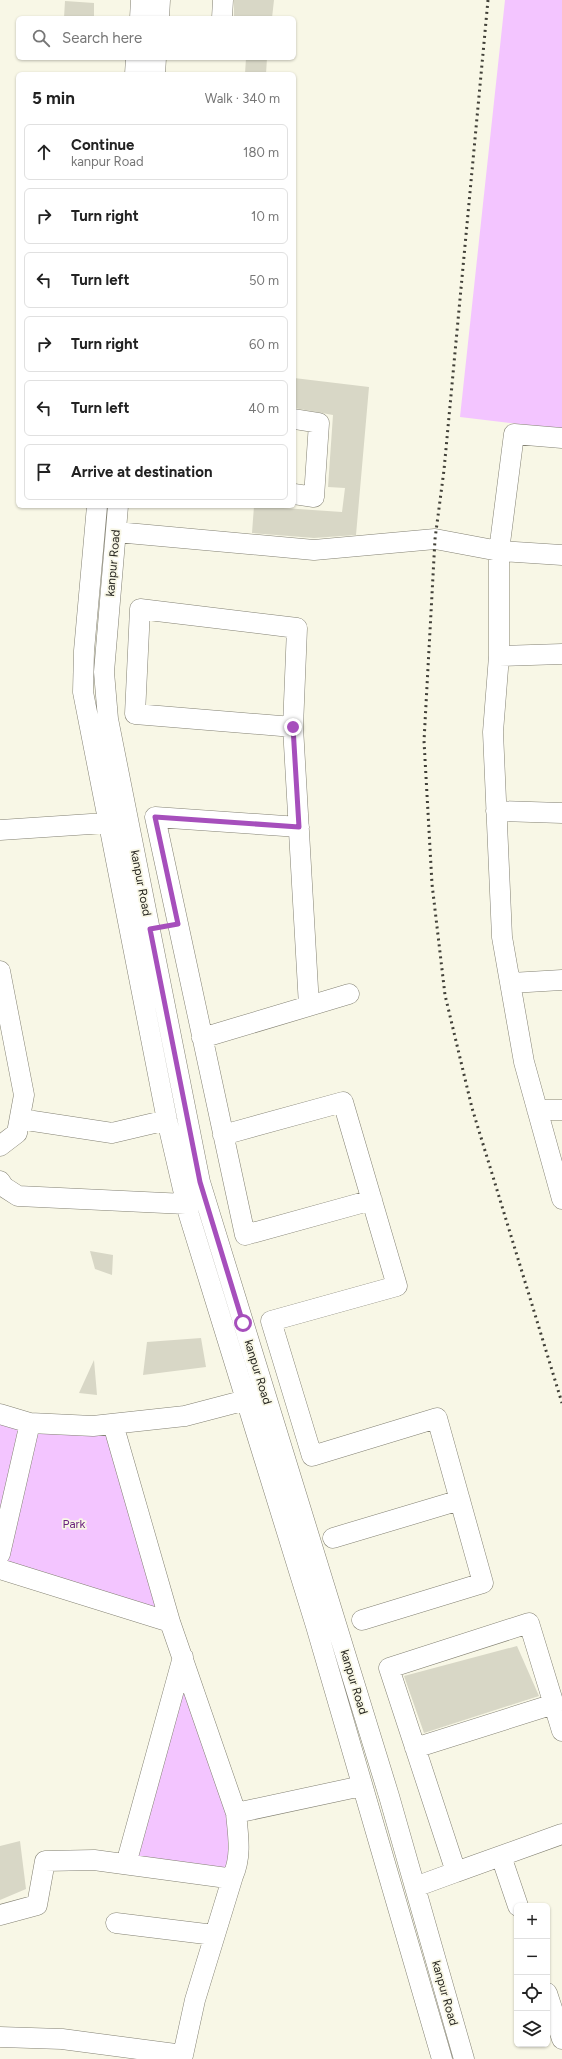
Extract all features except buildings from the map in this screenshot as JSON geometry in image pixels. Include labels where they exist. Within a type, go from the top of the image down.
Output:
[{"type":"street","points":[[140,16],[142,0]]},
{"type":"street","points":[[159,16],[160,0]]},
{"type":"street","points":[[222,16],[223,0]]},
{"type":"street","points":[[135,72],[136,60]]},
{"type":"street","points":[[155,72],[156,60]]},
{"type":"street","points":[[296,419],[319,423],[314,497],[296,494]]},
{"type":"street","points":[[561,1192],[524,1062],[502,937],[493,732],[499,656],[499,551],[514,434],[562,438]]},
{"type":"street","points":[[97,508],[84,651],[83,692],[167,1120],[186,1204],[316,1626],[442,2059]]},
{"type":"street","name":"kanpur Road","points":[[118,508],[104,672],[108,719],[200,1182],[389,1796],[464,2059]]},
{"type":"street","points":[[116,532],[314,550],[436,539],[499,551],[562,555]]},
{"type":"street","points":[[293,727],[135,714],[140,609],[297,628],[293,727],[309,1006]]},
{"type":"street","points":[[499,656],[562,654]]},
{"type":"street","points":[[496,811],[562,813]]},
{"type":"street","points":[[299,827],[155,817],[245,1235],[372,1200]]},
{"type":"street","points":[[0,830],[129,822]]},
{"type":"street","points":[[150,929],[178,924]]},
{"type":"street","points":[[0,970],[24,1095],[17,1133],[0,1146]]},
{"type":"street","points":[[511,983],[562,980]]},
{"type":"street","points":[[202,1038],[349,994]]},
{"type":"street","points":[[223,1135],[343,1102],[397,1286],[271,1321],[312,1456],[437,1418],[483,1583],[362,1620]]},
{"type":"street","points":[[537,1110],[562,1110]]},
{"type":"street","points":[[20,1119],[112,1133],[167,1120]]},
{"type":"street","points":[[0,1181],[4,1187],[18,1196],[186,1204]]},
{"type":"street","points":[[224,1328],[243,1323]]},
{"type":"street","points":[[0,1414],[30,1423],[93,1426],[248,1408],[270,1411]]},
{"type":"street","points":[[0,1554],[30,1423]]},
{"type":"street","points":[[0,2037],[56,2038],[77,2050],[187,2057],[195,2000],[214,1935],[237,1867],[240,1850],[236,1813],[170,1622],[113,1424]]},
{"type":"street","points":[[333,1538],[460,1500]]},
{"type":"street","points":[[0,1569],[170,1622]]},
{"type":"street","points":[[456,1872],[389,1668],[529,1623],[562,1731]]},
{"type":"street","points":[[126,1864],[183,1657]]},
{"type":"street","points":[[415,1748],[554,1704]]},
{"type":"street","points":[[236,1813],[362,1786]]},
{"type":"street","points":[[415,1887],[562,1834]]},
{"type":"street","points":[[501,1856],[517,1903]]},
{"type":"street","points":[[0,1915],[37,1905],[44,1861],[94,1860],[227,1878],[233,1876]]},
{"type":"street","points":[[116,1923],[214,1935]]},
{"type":"street","points":[[550,2002],[562,2038]]},
{"type":"green space","points":[[505,0],[562,0],[562,429],[460,417]]},
{"type":"green space","name":"Park","points":[[0,1414],[113,1424],[170,1622],[0,1569]]},
{"type":"green space","points":[[186,1669],[236,1813],[233,1876],[126,1864]]},
{"type":"railway","points":[[488,0],[444,470],[435,539],[424,741],[432,884],[445,995],[472,1108],[562,1403]]},
{"type":"route","points":[[243,1323],[200,1182],[150,929],[178,924],[155,817],[299,827],[293,727]]}]
